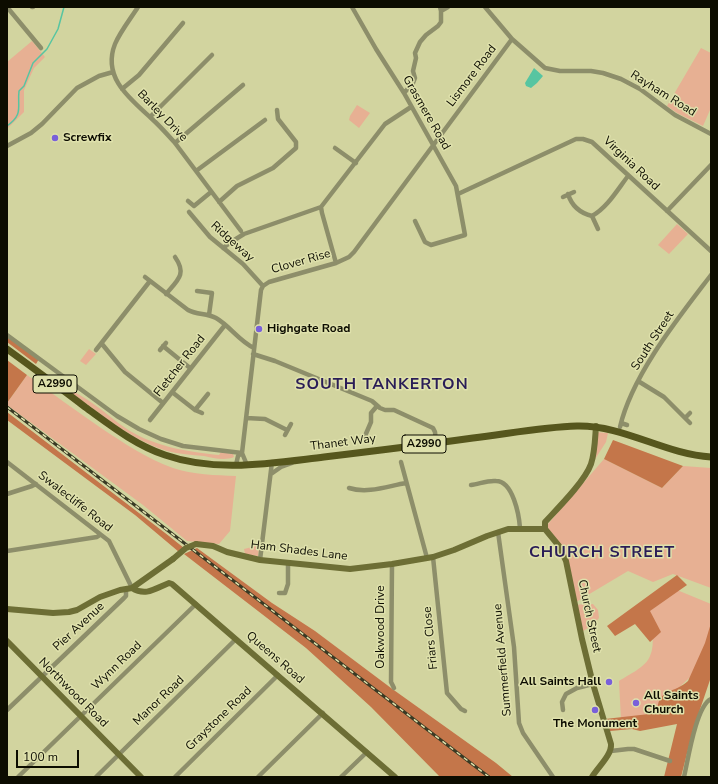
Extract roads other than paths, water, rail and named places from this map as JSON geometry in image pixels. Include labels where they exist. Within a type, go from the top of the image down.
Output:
[{"type":"main road","name":"Thanet Way","points":[[7,349],[115,429],[143,445],[165,455],[192,462],[212,465],[247,465],[302,460],[575,426],[596,426],[616,431],[675,451],[696,456],[711,457]]},
{"type":"street","points":[[7,7],[41,48]]},
{"type":"street","name":"Barley Drive","points":[[138,7],[115,44],[112,60],[115,78],[132,100],[175,143],[241,231]]},
{"type":"street","name":"Grasmere Road","points":[[352,7],[404,93],[456,186],[465,235],[431,245],[424,242],[415,221]]},
{"type":"street","points":[[404,93],[414,78],[413,71],[417,48],[426,35],[441,22],[440,9],[448,7]]},
{"type":"street","name":"Rayham Road","points":[[485,7],[512,38],[546,68],[560,71],[591,71],[604,73],[621,79],[640,89],[675,115],[711,134]]},
{"type":"street","points":[[122,89],[139,75],[182,23]]},
{"type":"street","name":"Lismore Road","points":[[432,145],[512,38]]},
{"type":"street","points":[[150,117],[212,55]]},
{"type":"street","points":[[7,146],[31,133],[42,124],[77,88],[99,76],[113,72]]},
{"type":"street","points":[[175,143],[243,85]]},
{"type":"street","points":[[223,248],[244,234],[322,207],[385,124],[411,107]]},
{"type":"street","points":[[219,202],[237,186],[273,168],[296,148],[296,142],[278,119],[277,110]]},
{"type":"street","points":[[196,171],[265,120]]},
{"type":"street","name":"Virginia Road","points":[[458,194],[576,139],[583,139],[592,142],[711,251]]},
{"type":"street","name":"Clover Rise","points":[[247,465],[242,453],[261,290],[263,286],[268,282],[336,263],[347,258],[354,252],[432,145]]},
{"type":"street","points":[[335,148],[356,163]]},
{"type":"street","points":[[667,211],[711,165]]},
{"type":"street","points":[[592,216],[598,213],[607,203],[628,176]]},
{"type":"street","points":[[188,201],[194,206],[211,192]]},
{"type":"street","points":[[563,197],[571,193],[576,208],[581,212],[592,216],[598,229]]},
{"type":"street","points":[[322,207],[322,213],[336,263]]},
{"type":"street","name":"Ridgeway","points":[[189,212],[205,232],[243,264],[263,286]]},
{"type":"street","points":[[166,294],[180,277],[182,272],[181,267],[175,257]]},
{"type":"street","points":[[145,277],[188,311],[209,315],[216,318],[242,341],[254,348]]},
{"type":"street","name":"South Street","points":[[627,425],[620,425],[627,404],[638,381],[664,339],[710,278]]},
{"type":"street","points":[[96,350],[150,281]]},
{"type":"street","points":[[197,291],[212,293],[209,315]]},
{"type":"street","name":"Fletcher Road","points":[[150,420],[225,325]]},
{"type":"street","points":[[7,335],[117,416],[139,429],[160,439],[183,446],[242,453]]},
{"type":"street","points":[[102,344],[124,372],[163,403]]},
{"type":"street","points":[[163,346],[190,368]]},
{"type":"street","points":[[253,354],[275,361],[372,401],[377,406],[385,410],[394,410],[433,428],[436,443]]},
{"type":"street","points":[[638,381],[664,397],[690,423]]},
{"type":"street","points":[[172,392],[195,410],[202,413]]},
{"type":"street","points":[[195,410],[208,394]]},
{"type":"street","points":[[365,436],[371,422],[372,413],[377,406]]},
{"type":"street","points":[[685,418],[690,413]]},
{"type":"street","points":[[246,418],[265,419],[286,432],[291,424]]},
{"type":"street","points":[[544,528],[545,522],[565,501],[589,470],[592,462],[596,426]]},
{"type":"street","name":"Clover Rise","points":[[236,465],[238,456],[242,453]]},
{"type":"street","points":[[271,474],[281,467],[302,460]]},
{"type":"street","name":"Swalecliffe Road","points":[[7,462],[109,541],[129,589]]},
{"type":"street","points":[[260,560],[272,462]]},
{"type":"street","name":"Friars Close","points":[[401,462],[406,483],[430,557],[447,693],[464,711]]},
{"type":"street","points":[[263,463],[271,474]]},
{"type":"street","points":[[471,486],[494,480],[505,484],[509,488],[513,497],[519,517],[520,528]]},
{"type":"street","points":[[349,488],[355,490],[369,490],[406,483]]},
{"type":"street","points":[[7,494],[36,484]]},
{"type":"street","name":"Ham Shades Lane","points":[[129,589],[186,548],[196,544],[213,546],[227,552],[260,560],[350,569],[392,564],[430,557],[454,550],[508,529],[544,528]]},
{"type":"street","name":"Church Street","points":[[544,528],[559,546],[566,561],[576,617],[593,684],[609,734],[611,751]]},
{"type":"street","name":"Summerfield Avenue","points":[[498,532],[514,647],[519,724],[523,733],[553,777]]},
{"type":"street","points":[[7,551],[97,537],[100,535]]},
{"type":"street","points":[[279,593],[285,593],[288,584],[288,563]]},
{"type":"street","name":"Oakwood Drive","points":[[392,564],[391,682],[394,688]]},
{"type":"street","name":"Queens Road","points":[[129,589],[146,593],[172,584],[396,777]]},
{"type":"street","points":[[7,609],[53,613],[69,612],[77,610],[100,597],[120,590],[129,589]]},
{"type":"street","name":"Pier Avenue","points":[[7,710],[123,599],[129,589]]},
{"type":"street","name":"Wynn Road","points":[[18,777],[196,604]]},
{"type":"street","name":"Manor Road","points":[[96,777],[236,639]]},
{"type":"street","name":"Northwood Road","points":[[7,641],[141,777]]},
{"type":"street","name":"Graystone Road","points":[[175,777],[278,675]]},
{"type":"street","points":[[563,710],[562,702],[566,694],[570,691],[593,684]]},
{"type":"street","points":[[684,777],[698,721],[704,704],[711,698]]},
{"type":"street","points":[[556,704],[562,702]]},
{"type":"street","points":[[258,777],[323,713]]},
{"type":"street","points":[[592,777],[611,751],[634,749],[670,761]]},
{"type":"street","points":[[341,777],[367,752]]},
{"type":"waterway","points":[[7,126],[16,118],[18,114],[19,91],[24,86],[33,63],[47,49],[58,29],[64,7]]},
{"type":"railway","points":[[7,407],[489,777]]},
{"type":"place","name":"Screwfix","points":[[55,138]]},
{"type":"place","name":"Highgate Road","points":[[259,329]]},
{"type":"place","name":"All Saints Hall","points":[[609,682]]},
{"type":"place","name":"All Saints Church","points":[[636,703]]},
{"type":"place","name":"The Monument","points":[[595,710]]},
{"type":"district","name":"SOUTH TANKERTON","points":[[382,385]]},
{"type":"district","name":"CHURCH STREET","points":[[602,553]]}]
